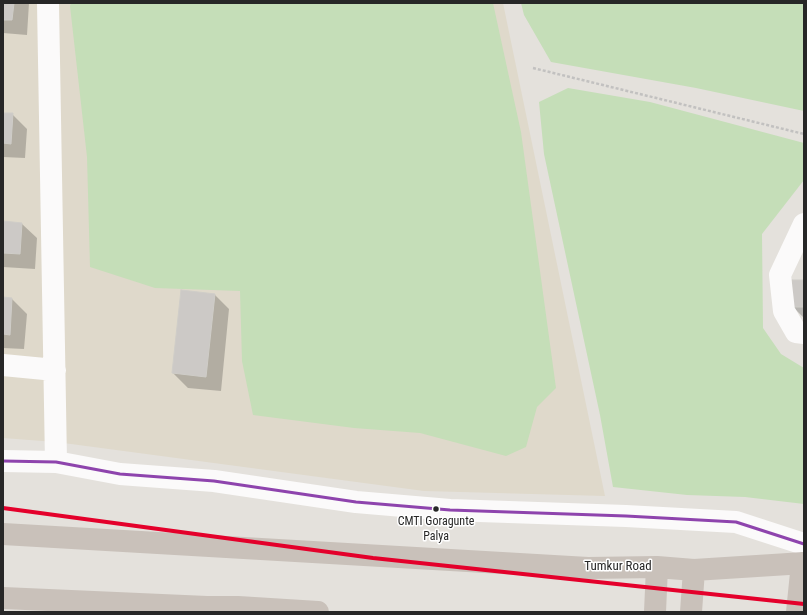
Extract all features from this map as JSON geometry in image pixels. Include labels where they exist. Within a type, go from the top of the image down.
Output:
[{"type":"highway","name":"Tumkur Road","points":[[3,534],[588,568],[657,567],[694,570],[803,557]]},
{"type":"highway","points":[[797,612],[803,557]]},
{"type":"highway","points":[[655,612],[657,567]]},
{"type":"highway","points":[[691,612],[694,570]]},
{"type":"highway","points":[[3,598],[33,606],[318,612]]},
{"type":"street","points":[[48,3],[56,462]]},
{"type":"street","points":[[804,224],[780,275],[784,311],[796,332],[804,333]]},
{"type":"street","points":[[3,365],[55,370]]},
{"type":"street","points":[[3,461],[56,462],[120,474],[214,481],[356,502],[450,510],[626,516],[736,522],[803,557]]},
{"type":"path","points":[[533,68],[804,134]]},
{"type":"shaded area","points":[[3,3],[503,3],[605,496],[424,491],[56,442],[3,438]]},
{"type":"green space","points":[[71,3],[493,3],[521,132],[556,388],[537,407],[526,447],[506,456],[420,433],[354,428],[253,415],[242,361],[240,291],[155,288],[90,267],[87,157],[70,6]]},
{"type":"green space","points":[[521,3],[804,3],[804,111],[696,88],[551,62],[524,15]]},
{"type":"green space","points":[[568,88],[650,102],[804,143],[804,180],[762,234],[763,328],[781,354],[804,368],[804,504],[745,497],[687,495],[613,487],[600,415],[544,154],[539,102]]},
{"type":"building","points":[[3,3],[14,3],[12,20],[3,20]]},
{"type":"building","points":[[3,113],[13,113],[11,144],[3,143]]},
{"type":"building","points":[[3,221],[22,223],[20,254],[3,253]]},
{"type":"building","points":[[792,280],[804,280],[804,307],[791,307]]},
{"type":"building","points":[[181,290],[215,294],[206,377],[172,373]]},
{"type":"building","points":[[3,297],[12,298],[10,335],[3,334]]},
{"type":"transit line","points":[[3,461],[56,462],[120,474],[214,481],[356,502],[450,510],[626,516],[736,522],[804,544]]},
{"type":"transit line","points":[[3,508],[373,558],[804,604]]},
{"type":"place","name":"CMTI Goragunte Palya","points":[[436,509]]}]
